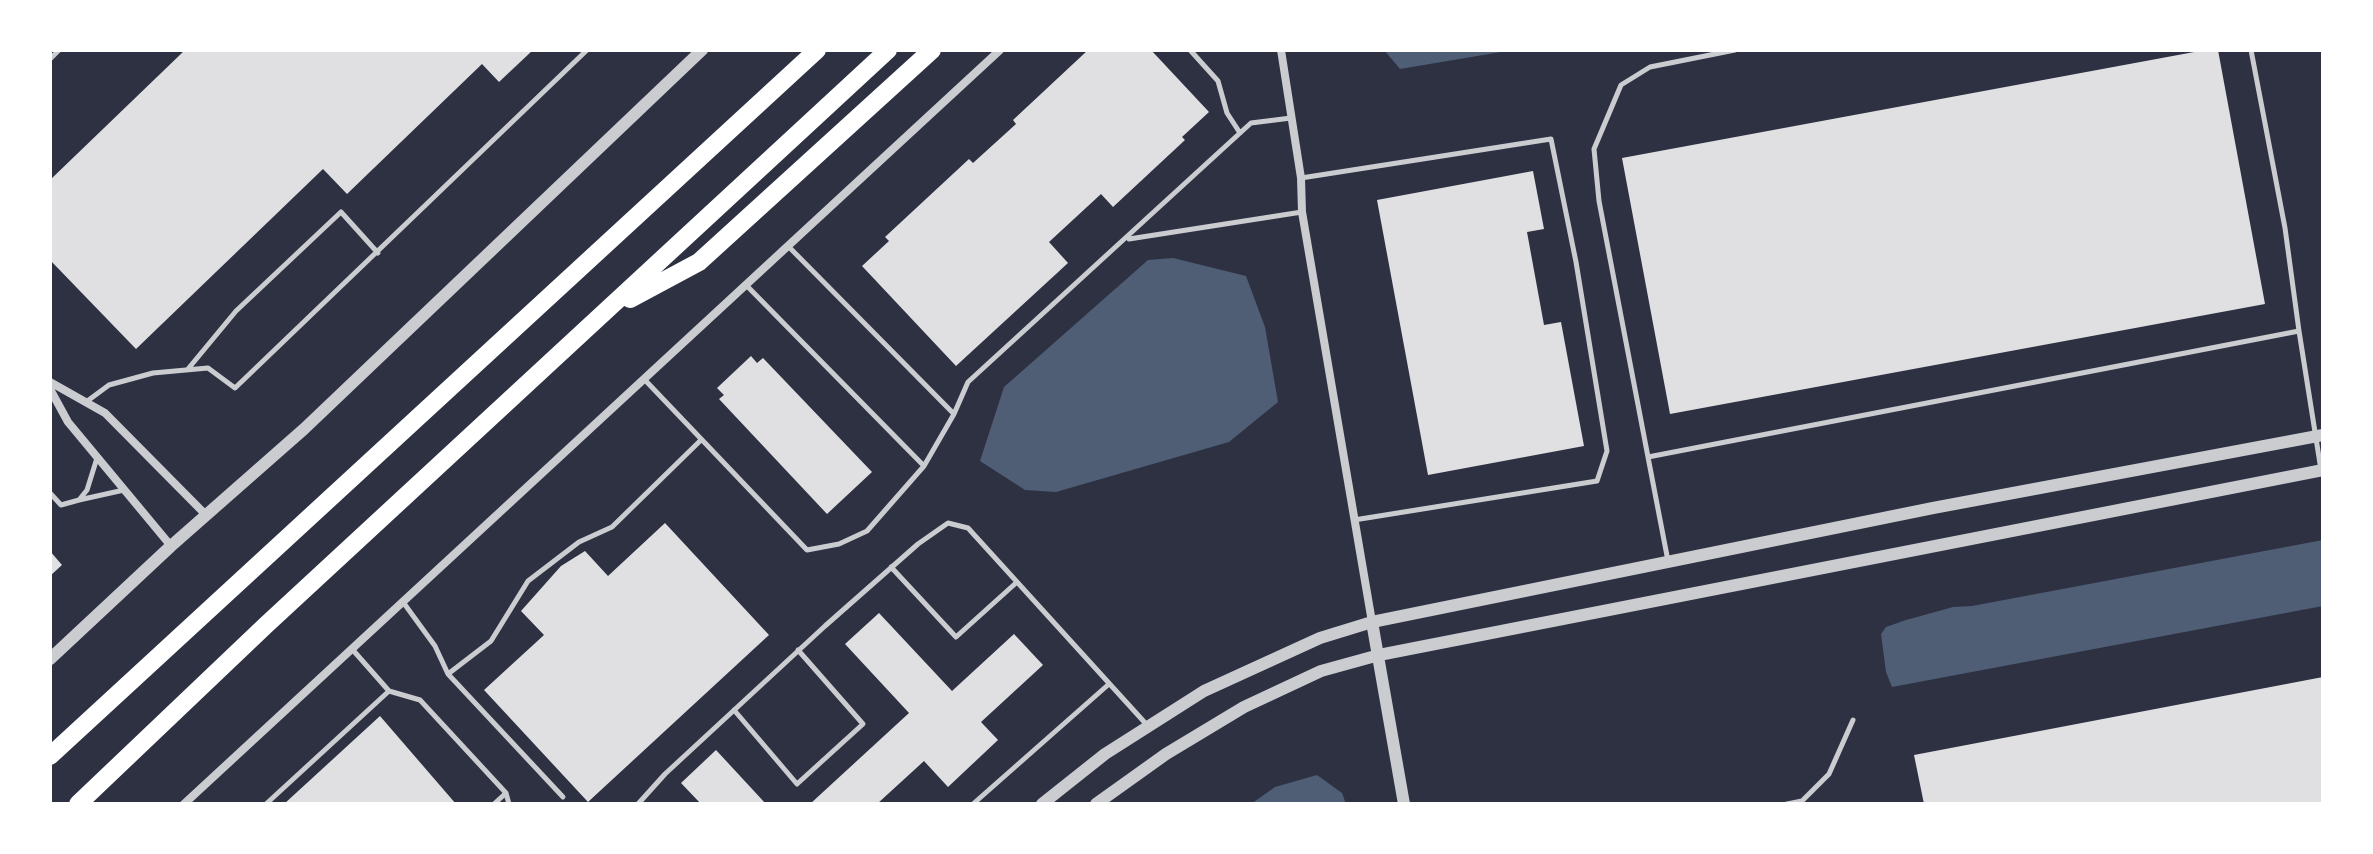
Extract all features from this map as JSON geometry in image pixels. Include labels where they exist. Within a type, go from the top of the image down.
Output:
[{"type":"highway","points":[[50,756],[817,50]]},
{"type":"highway","points":[[78,804],[888,50]]},
{"type":"highway","points":[[606,312],[699,262],[932,50]]},
{"type":"street","points":[[50,659],[171,546],[304,429],[702,50]]},
{"type":"street","points":[[184,804],[1000,50]]},
{"type":"street","points":[[1281,50],[1301,178],[1302,212],[1404,804]]},
{"type":"street","points":[[50,382],[105,413],[206,515]]},
{"type":"street","points":[[50,389],[68,422],[171,546]]},
{"type":"street","points":[[1042,804],[1147,726],[1204,691],[1272,659],[1372,622],[1668,561],[2320,435]]},
{"type":"street","points":[[1096,804],[1166,754],[1278,688],[1321,671],[1379,655],[2322,470]]},
{"type":"lane","points":[[50,59],[59,50]]},
{"type":"lane","points":[[85,402],[109,385],[153,373],[208,368],[235,388],[587,50]]},
{"type":"lane","points":[[1190,50],[1218,81],[1227,113],[1240,133]]},
{"type":"lane","points":[[1668,561],[1599,201],[1594,149],[1621,85],[1650,67],[1735,50]]},
{"type":"lane","points":[[2251,50],[2320,435],[2322,470]]},
{"type":"lane","points":[[644,379],[807,550],[839,544],[867,531],[896,502],[924,466],[954,414],[968,382],[1128,239],[1251,123],[1291,118]]},
{"type":"lane","points":[[1301,178],[1551,139],[1576,262],[1607,451],[1597,481],[1354,520]]},
{"type":"lane","points":[[188,370],[236,311],[341,212],[378,253]]},
{"type":"lane","points":[[1128,239],[1302,212]]},
{"type":"lane","points":[[788,246],[954,414]]},
{"type":"lane","points":[[746,285],[924,466]]},
{"type":"lane","points":[[1648,457],[2299,331]]},
{"type":"lane","points":[[448,674],[491,641],[528,581],[579,542],[612,527],[701,440]]},
{"type":"lane","points":[[79,500],[87,490],[97,457]]},
{"type":"lane","points":[[50,493],[61,505],[125,490]]},
{"type":"lane","points":[[638,804],[798,650],[891,567],[948,523],[968,528],[1147,726]]},
{"type":"lane","points":[[891,567],[956,637],[1017,582]]},
{"type":"lane","points":[[403,602],[435,646],[448,674],[563,797]]},
{"type":"lane","points":[[352,649],[389,691],[420,700],[506,793],[509,804]]},
{"type":"lane","points":[[734,710],[797,784],[863,724],[798,650]]},
{"type":"lane","points":[[973,804],[1109,684]]},
{"type":"lane","points":[[266,804],[389,691]]},
{"type":"lane","points":[[1787,804],[1802,801],[1829,774],[1853,720]]},
{"type":"lane","points":[[494,804],[506,793]]},
{"type":"water","points":[[1384,50],[1513,50],[1400,69]]},
{"type":"water","points":[[1173,258],[1246,276],[1265,327],[1278,402],[1229,442],[1056,492],[1025,490],[980,461],[1004,387],[1148,260]]},
{"type":"water","points":[[2323,540],[2323,606],[1892,687],[1886,672],[1881,634],[1886,627],[1906,620],[1953,607],[1972,606]]},
{"type":"water","points":[[1317,775],[1342,793],[1346,804],[1251,804],[1275,787]]},
{"type":"building","points":[[185,50],[533,50],[499,82],[482,64],[347,194],[323,169],[136,349],[50,260],[50,180]]},
{"type":"building","points":[[1088,50],[1151,50],[1209,112],[1182,137],[1185,140],[1113,207],[1101,194],[1049,242],[1068,263],[956,366],[862,266],[889,241],[885,237],[969,159],[973,163],[1016,124],[1013,120]]},
{"type":"building","points":[[2218,50],[2265,304],[1670,414],[1622,158]]},
{"type":"building","points":[[1533,171],[1544,229],[1527,232],[1544,325],[1561,322],[1584,446],[1428,475],[1377,200]]},
{"type":"building","points":[[751,356],[757,363],[763,358],[872,472],[827,514],[719,399],[724,395],[717,388]]},
{"type":"building","points":[[665,523],[769,635],[588,802],[484,690],[544,635],[521,611],[561,566],[585,551],[608,576]]},
{"type":"building","points":[[50,551],[62,565],[50,576]]},
{"type":"building","points":[[879,613],[952,691],[1014,634],[1043,665],[981,722],[998,740],[948,787],[924,761],[877,804],[810,804],[909,713],[845,644]]},
{"type":"building","points":[[2323,677],[2323,804],[1924,804],[1914,755]]},
{"type":"building","points":[[380,716],[456,804],[284,804]]},
{"type":"building","points":[[716,750],[766,804],[701,804],[681,783]]}]
